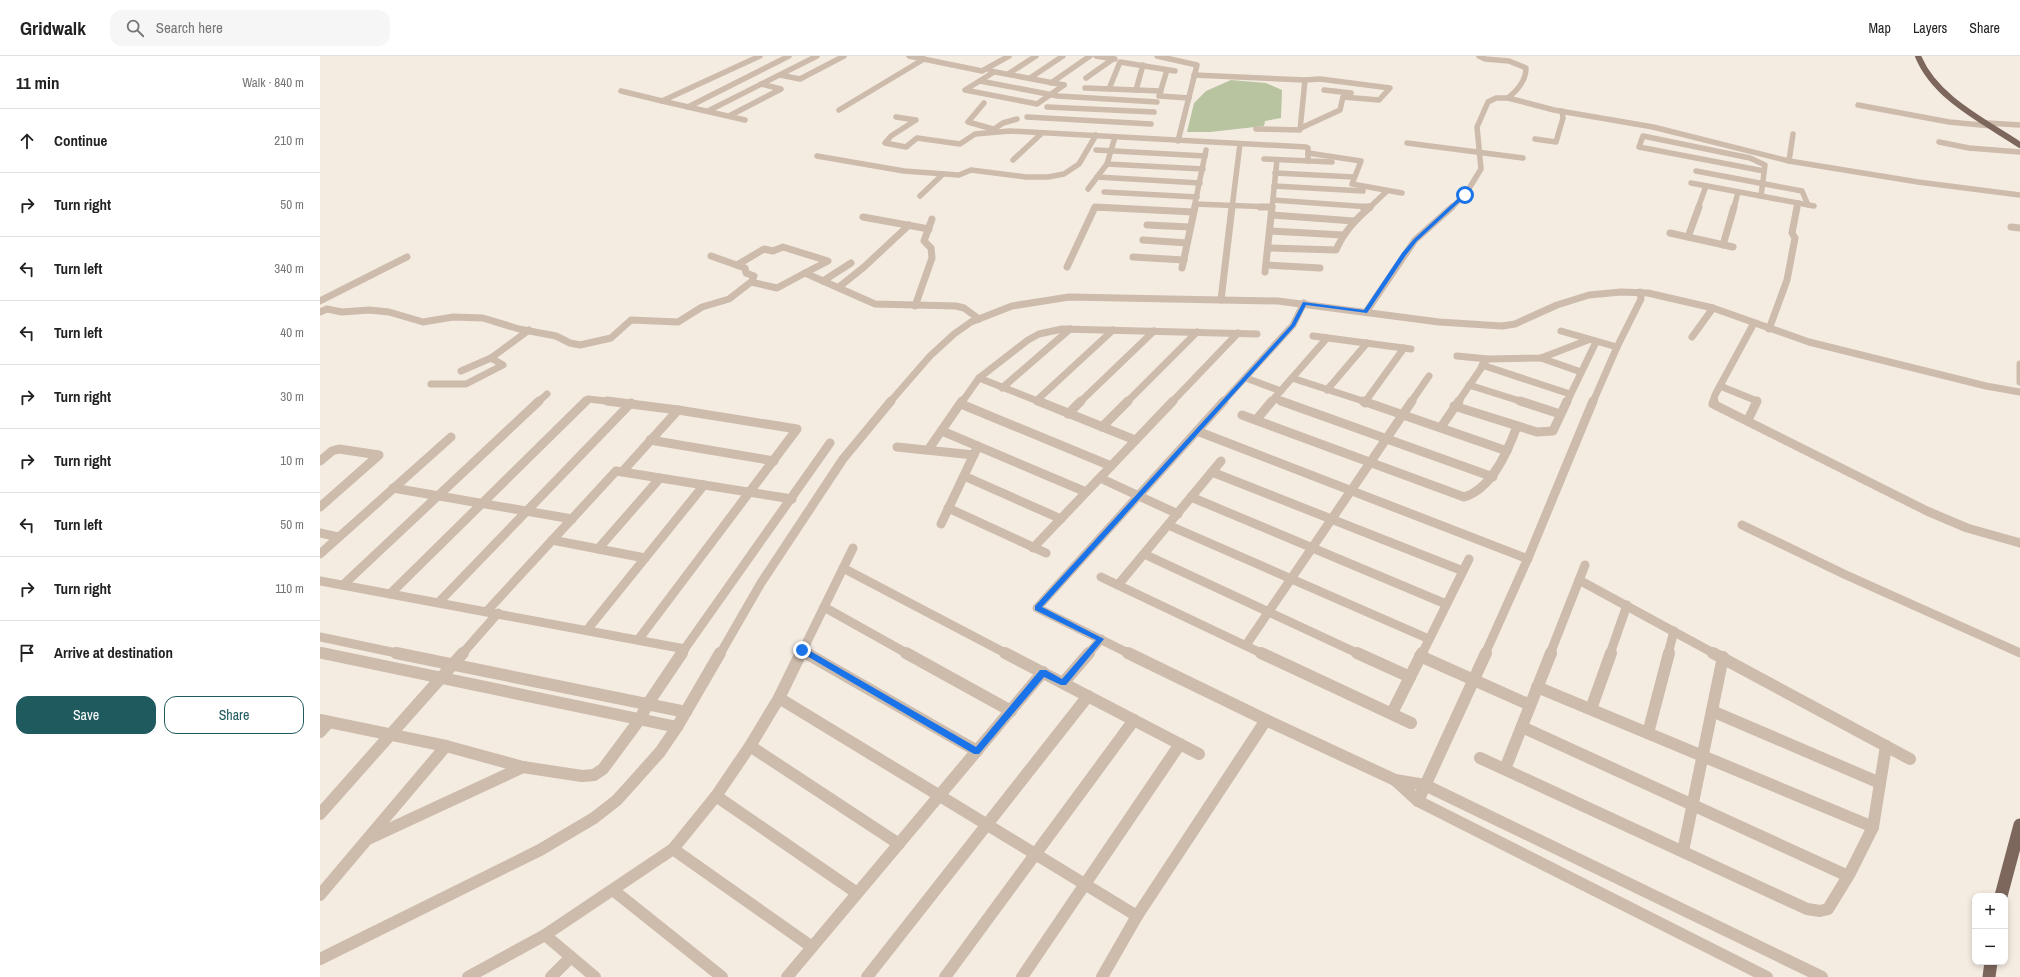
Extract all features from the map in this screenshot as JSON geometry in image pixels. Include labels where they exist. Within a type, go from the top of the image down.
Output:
[{"type":"main road","points":[[1918,56],[1923,71],[1937,85],[2020,145]]},
{"type":"main road","points":[[2001,893],[2020,825]]},
{"type":"main road","points":[[1989,977],[1991,965]]},
{"type":"street","points":[[662,101],[760,56]]},
{"type":"street","points":[[688,107],[789,56]]},
{"type":"street","points":[[708,111],[817,56]]},
{"type":"street","points":[[780,74],[800,79],[844,56]]},
{"type":"street","points":[[909,56],[982,71],[985,70],[1064,85],[1037,104],[965,90],[994,72]]},
{"type":"street","points":[[985,70],[1009,56]]},
{"type":"street","points":[[1008,74],[1036,56]]},
{"type":"street","points":[[1030,78],[1063,56]]},
{"type":"street","points":[[1051,83],[1090,56]]},
{"type":"street","points":[[1065,134],[1085,88],[1087,79],[1114,59],[1096,56]]},
{"type":"street","points":[[1157,56],[1196,63],[1178,141]]},
{"type":"street","points":[[1479,56],[1485,59],[1508,61],[1526,68],[1526,77],[1522,85],[1508,98]]},
{"type":"street","points":[[839,110],[924,59]]},
{"type":"street","points":[[1109,89],[1120,62],[1175,71]]},
{"type":"street","points":[[1136,90],[1143,65]]},
{"type":"street","points":[[1027,117],[1150,126],[1167,70]]},
{"type":"street","points":[[727,71],[735,73]]},
{"type":"street","points":[[743,74],[769,80]]},
{"type":"street","points":[[896,116],[916,120],[898,133],[892,134],[885,143],[906,147],[917,138],[960,144],[975,134],[991,131],[1096,135],[1240,144],[1297,136],[1340,110],[1344,96],[1378,100],[1390,87],[1320,79],[1305,80],[1194,75]]},
{"type":"street","points":[[1297,136],[1305,80]]},
{"type":"street","points":[[980,81],[1050,94],[1081,98],[1159,96],[1189,98]]},
{"type":"street","points":[[729,116],[781,89],[761,84]]},
{"type":"street","points":[[1085,88],[1136,90],[1159,96]]},
{"type":"street","points":[[1324,90],[1382,96]]},
{"type":"street","points":[[621,91],[745,120]]},
{"type":"street","points":[[1336,112],[1338,92]]},
{"type":"street","points":[[1366,312],[1404,254],[1415,240],[1438,221],[1465,195],[1482,169],[1477,128],[1488,102],[1496,98],[1508,98],[1562,112],[1653,128],[1790,161],[1918,182],[2020,195]]},
{"type":"street","points":[[984,103],[968,122],[991,131]]},
{"type":"street","points":[[1858,105],[1949,122],[2020,125]]},
{"type":"street","points":[[1047,107],[1154,112]]},
{"type":"street","points":[[1535,139],[1553,142],[1557,141],[1563,118],[1562,112]]},
{"type":"street","points":[[991,131],[1003,123],[1017,119]]},
{"type":"street","points":[[1256,129],[1297,136],[1307,147],[1308,161]]},
{"type":"street","points":[[1013,160],[1042,133]]},
{"type":"street","points":[[1790,161],[1793,134]]},
{"type":"street","points":[[818,156],[873,167],[943,174],[961,175],[971,170],[1034,177],[1064,174],[1079,164],[1096,135]]},
{"type":"street","points":[[1760,196],[1765,165],[1750,158],[1643,136],[1639,147],[1764,171]]},
{"type":"street","points":[[1088,189],[1106,164],[1115,137]]},
{"type":"street","points":[[1939,142],[1969,148],[2020,152]]},
{"type":"street","points":[[1407,143],[1479,151],[1523,158]]},
{"type":"street","points":[[1221,300],[1240,144]]},
{"type":"street","points":[[1096,150],[1206,153],[1182,268]]},
{"type":"street","points":[[1308,153],[1361,161],[1361,164]]},
{"type":"street","points":[[1264,159],[1361,164]]},
{"type":"street","points":[[1277,160],[1266,269],[1320,268]]},
{"type":"street","points":[[1106,164],[1203,169]]},
{"type":"street","points":[[1361,164],[1351,182],[1354,185],[1386,192]]},
{"type":"street","points":[[1691,183],[1811,206],[1802,191],[1696,171]]},
{"type":"street","points":[[1275,173],[1354,177]]},
{"type":"street","points":[[920,196],[943,174]]},
{"type":"street","points":[[1097,177],[1200,183]]},
{"type":"street","points":[[1274,186],[1402,193]]},
{"type":"street","points":[[1688,237],[1706,186]]},
{"type":"street","points":[[1104,192],[1196,200],[1233,206],[1272,204],[1370,207]]},
{"type":"street","points":[[1268,248],[1337,250],[1343,235],[1354,221],[1386,192]]},
{"type":"street","points":[[1723,245],[1738,192]]},
{"type":"street","points":[[1769,329],[1787,280],[1795,238],[1792,233],[1798,203]]},
{"type":"street","points":[[1067,267],[1095,207],[1193,212]]},
{"type":"street","points":[[1272,215],[1354,221]]},
{"type":"street","points":[[863,217],[929,228]]},
{"type":"street","points":[[915,306],[932,258],[933,252],[931,246],[924,241],[932,219]]},
{"type":"street","points":[[839,287],[864,267],[909,225]]},
{"type":"street","points":[[1147,225],[1190,227]]},
{"type":"street","points":[[2011,227],[2020,228]]},
{"type":"street","points":[[1270,231],[1343,235]]},
{"type":"street","points":[[1670,233],[1734,247]]},
{"type":"street","points":[[1143,240],[1187,243]]},
{"type":"street","points":[[737,265],[764,249],[773,252],[783,247],[828,261],[777,288],[752,281]]},
{"type":"street","points":[[320,312],[327,309],[342,312],[369,310],[389,312],[423,322],[453,317],[483,318],[556,336],[575,344],[596,342],[611,338],[632,320],[678,322],[702,307],[729,299],[752,281],[754,276],[746,273],[746,268],[711,256]]},
{"type":"street","points":[[320,301],[407,257]]},
{"type":"street","points":[[1133,257],[1184,260]]},
{"type":"street","points":[[824,281],[851,263]]},
{"type":"street","points":[[805,273],[875,304],[956,306],[964,308],[979,319]]},
{"type":"street","points":[[320,959],[540,850],[594,818],[617,800],[660,752],[677,727],[761,583],[843,459],[921,365],[955,333],[979,319],[1024,304],[1055,298],[1088,297],[1221,300],[1302,309],[1366,312],[1461,324],[1502,326],[1515,324],[1569,300],[1589,294],[1640,295],[1711,311],[1753,326],[1769,329],[1794,338],[1842,351],[1986,386],[2020,392]]},
{"type":"street","points":[[1418,801],[1474,681],[1528,559],[1580,436],[1594,398],[1640,295]]},
{"type":"street","points":[[1302,309],[1294,325],[1037,608],[1266,720],[1395,780],[1425,785],[1822,977]]},
{"type":"street","points":[[1692,337],[1711,311]]},
{"type":"street","points":[[1753,326],[1720,386],[1712,404],[1748,420],[1862,480],[1957,525],[1983,534],[2020,543]]},
{"type":"street","points":[[1002,388],[1070,329]]},
{"type":"street","points":[[928,450],[979,378],[1028,340],[1052,331],[1070,329],[1256,334]]},
{"type":"street","points":[[461,371],[492,358],[529,330]]},
{"type":"street","points":[[1036,401],[1113,330]]},
{"type":"street","points":[[1068,414],[1154,331]]},
{"type":"street","points":[[1561,331],[1617,347]]},
{"type":"street","points":[[1102,427],[1198,332]]},
{"type":"street","points":[[1033,548],[1238,333]]},
{"type":"street","points":[[1313,336],[1407,348],[1365,403]]},
{"type":"street","points":[[1256,420],[1327,338]]},
{"type":"street","points":[[1457,356],[1488,359],[1541,358],[1592,341]]},
{"type":"street","points":[[1454,406],[1538,432],[1553,431],[1581,372],[1592,341]]},
{"type":"street","points":[[1327,390],[1367,343]]},
{"type":"street","points":[[431,384],[468,384],[503,365],[492,358]]},
{"type":"street","points":[[1541,358],[1581,372]]},
{"type":"street","points":[[1441,427],[1482,365],[1488,359]]},
{"type":"street","points":[[2020,364],[2020,382]]},
{"type":"street","points":[[1482,365],[1570,394]]},
{"type":"street","points":[[1246,645],[1429,376]]},
{"type":"street","points":[[979,378],[1135,440]]},
{"type":"street","points":[[1246,378],[1281,391]]},
{"type":"street","points":[[1292,378],[1402,416],[1441,427],[1507,452]]},
{"type":"street","points":[[1469,385],[1560,414]]},
{"type":"street","points":[[1720,386],[1757,401],[1748,420]]},
{"type":"street","points":[[343,586],[547,394]]},
{"type":"street","points":[[390,594],[585,402],[592,399],[631,403],[797,429],[638,640]]},
{"type":"street","points":[[1275,399],[1493,477]]},
{"type":"street","points":[[439,602],[631,403]]},
{"type":"street","points":[[961,404],[1111,466]]},
{"type":"street","points":[[622,472],[678,410]]},
{"type":"street","points":[[1242,415],[1370,462],[1459,497],[1471,495],[1493,477],[1507,452],[1517,426]]},
{"type":"street","points":[[942,431],[1086,492]]},
{"type":"street","points":[[1197,432],[1528,559]]},
{"type":"street","points":[[320,554],[451,437]]},
{"type":"street","points":[[650,440],[774,460]]},
{"type":"street","points":[[320,732],[325,721],[446,746],[523,767],[582,776],[594,775],[603,769],[640,719],[647,705],[685,649],[830,443]]},
{"type":"street","points":[[941,524],[978,446]]},
{"type":"street","points":[[897,447],[974,455]]},
{"type":"street","points":[[320,461],[332,451],[339,448],[378,455],[320,508]]},
{"type":"street","points":[[1118,585],[1221,461]]},
{"type":"street","points":[[487,611],[572,519],[611,474],[616,471],[792,499]]},
{"type":"street","points":[[1212,472],[1463,571]]},
{"type":"street","points":[[964,476],[1061,519]]},
{"type":"street","points":[[598,549],[660,478]]},
{"type":"street","points":[[1100,478],[1140,495],[1178,514]]},
{"type":"street","points":[[587,630],[704,485]]},
{"type":"street","points":[[393,488],[572,519]]},
{"type":"street","points":[[1191,497],[1446,604]]},
{"type":"street","points":[[948,508],[1046,553]]},
{"type":"street","points":[[1168,525],[1429,639]]},
{"type":"street","points":[[1742,525],[1846,575],[2020,654]]},
{"type":"street","points":[[320,533],[338,537]]},
{"type":"street","points":[[552,540],[645,558]]},
{"type":"street","points":[[468,977],[480,973],[546,935],[673,849],[716,796],[750,746],[778,698],[853,548]]},
{"type":"street","points":[[1144,554],[1410,677]]},
{"type":"street","points":[[1392,713],[1469,559]]},
{"type":"street","points":[[1505,769],[1585,565]]},
{"type":"street","points":[[843,568],[1199,754]]},
{"type":"street","points":[[1101,577],[1412,723]]},
{"type":"street","points":[[1579,580],[1910,759]]},
{"type":"street","points":[[320,582],[439,602],[685,649]]},
{"type":"street","points":[[1591,709],[1627,605]]},
{"type":"street","points":[[824,607],[1011,711]]},
{"type":"street","points":[[320,814],[498,613]]},
{"type":"street","points":[[1648,733],[1674,631]]},
{"type":"street","points":[[320,636],[686,712]]},
{"type":"street","points":[[1063,683],[1101,639]]},
{"type":"street","points":[[802,650],[977,752]]},
{"type":"street","points":[[320,652],[677,727]]},
{"type":"street","points":[[1420,656],[1530,705]]},
{"type":"street","points":[[1683,851],[1723,658]]},
{"type":"street","points":[[787,977],[1043,672]]},
{"type":"street","points":[[1537,687],[1873,827]]},
{"type":"street","points":[[867,977],[1088,696]]},
{"type":"street","points":[[778,698],[1138,916]]},
{"type":"street","points":[[1712,711],[1880,783]]},
{"type":"street","points":[[945,977],[1134,720]]},
{"type":"street","points":[[1102,977],[1138,916],[1266,720]]},
{"type":"street","points":[[1522,727],[1848,876]]},
{"type":"street","points":[[1022,977],[1180,744]]},
{"type":"street","points":[[320,895],[446,746]]},
{"type":"street","points":[[750,746],[899,844]]},
{"type":"street","points":[[1480,758],[1814,911],[1824,911],[1828,909],[1848,876],[1873,827],[1886,746]]},
{"type":"street","points":[[367,840],[523,767]]},
{"type":"street","points":[[1395,780],[1418,801],[1767,977]]},
{"type":"street","points":[[716,796],[857,893]]},
{"type":"street","points":[[673,849],[812,947]]},
{"type":"street","points":[[613,890],[722,977]]},
{"type":"street","points":[[546,935],[595,977]]},
{"type":"street","points":[[551,977],[571,957]]},
{"type":"green space","points":[[1231,80],[1266,83],[1282,90],[1281,118],[1265,121],[1264,126],[1210,132],[1187,132],[1194,103],[1206,91]]},
{"type":"route","points":[[802,650],[977,752],[1043,672],[1063,683],[1101,639],[1037,608],[1294,325],[1304,303],[1366,312],[1404,254],[1415,240],[1438,221],[1465,195]]}]
